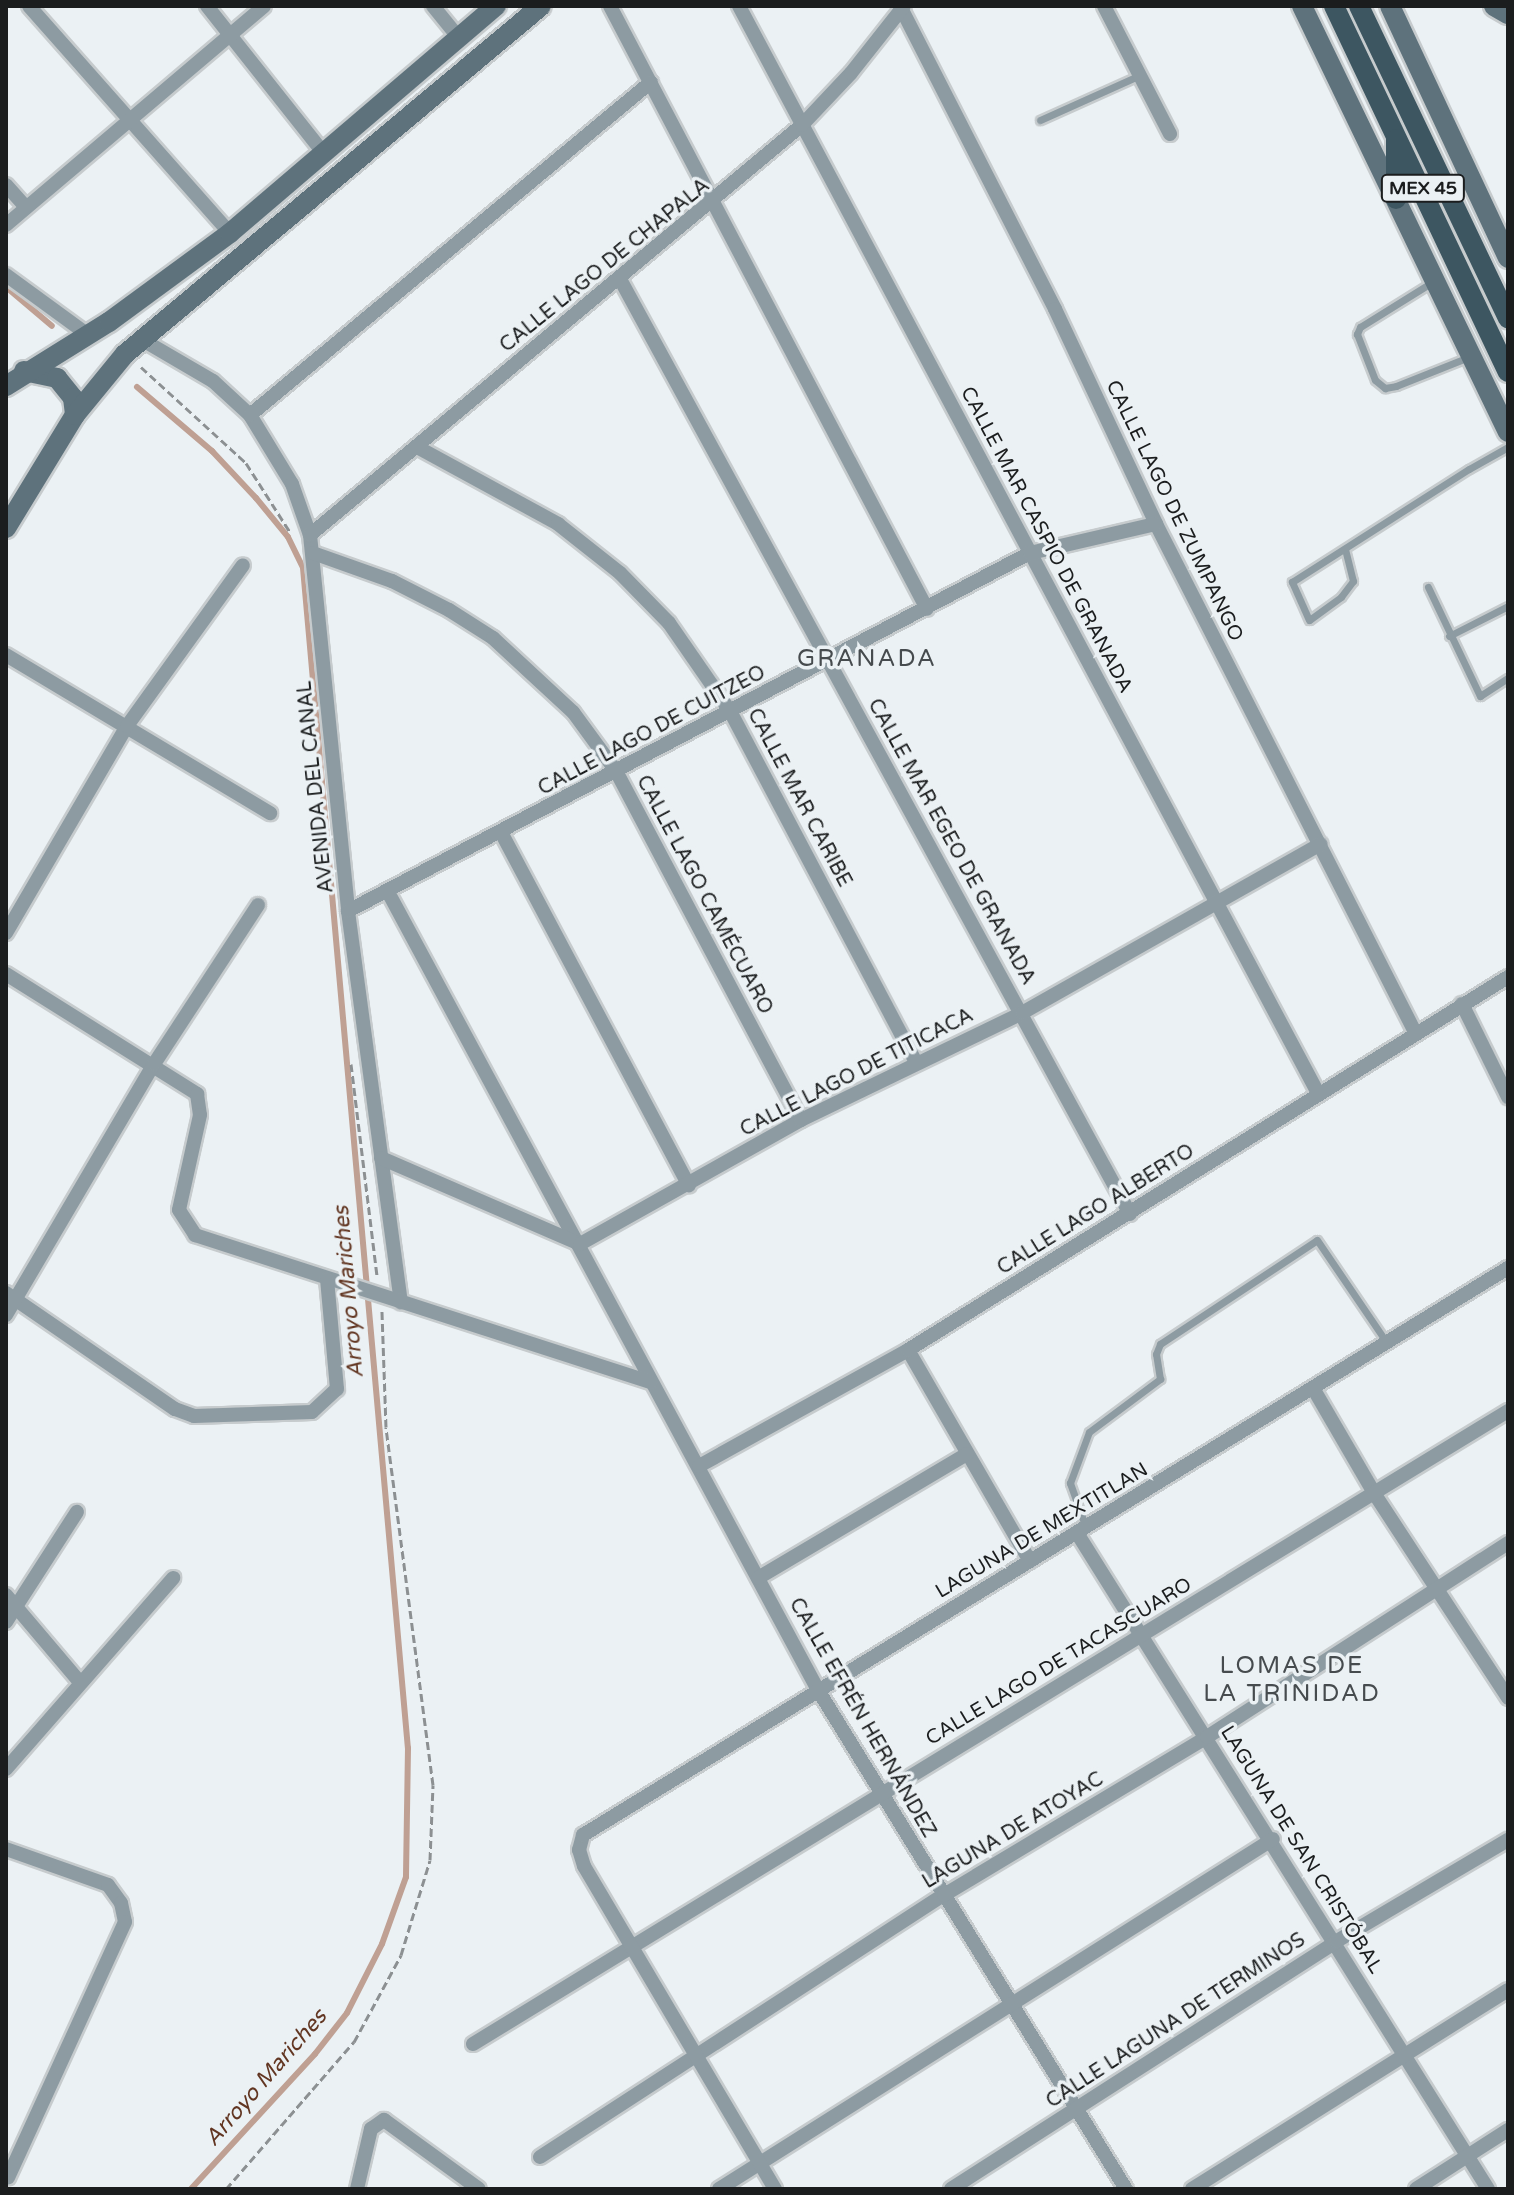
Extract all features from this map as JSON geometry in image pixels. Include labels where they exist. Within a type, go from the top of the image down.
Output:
[{"type":"main road","points":[[13,377],[109,322],[230,233],[496,6]]},
{"type":"main road","points":[[6,528],[75,415],[120,359],[541,6]]},
{"type":"main road","points":[[1302,6],[1508,432]]},
{"type":"main road","name":"MEX 45","points":[[1334,6],[1508,372]]},
{"type":"main road","name":"MEX 45","points":[[1359,6],[1508,318]]},
{"type":"main road","points":[[1390,6],[1508,258]]},
{"type":"main road","points":[[1494,6],[1508,14]]},
{"type":"main road","points":[[1396,131],[1396,199]]},
{"type":"main road","points":[[109,322],[141,339]]},
{"type":"main road","points":[[13,377],[57,378],[73,398],[75,415]]},
{"type":"street","points":[[29,6],[130,115],[230,233]]},
{"type":"street","points":[[207,6],[325,155]]},
{"type":"street","points":[[6,225],[24,205],[130,115],[264,6]]},
{"type":"street","points":[[433,6],[459,38]]},
{"type":"street","points":[[610,6],[717,200],[927,609]]},
{"type":"street","name":"CALLE MAR CASPIO DE GRANADA","points":[[739,6],[1216,908],[1318,1093]]},
{"type":"street","points":[[1104,6],[1170,134]]},
{"type":"street","name":"CALLE LAGO DE CHAPALA","points":[[310,535],[717,200],[802,125],[851,73],[902,7]]},
{"type":"street","name":"CALLE LAGO DE ZUMPANGO","points":[[902,7],[1055,309],[1156,524],[1415,1032]]},
{"type":"street","points":[[250,415],[651,82]]},
{"type":"street","points":[[6,185],[24,205]]},
{"type":"street","points":[[6,275],[87,334]]},
{"type":"street","name":"CALLE MAR EGEO DE GRANADA","points":[[620,279],[1130,1214]]},
{"type":"street","name":"AVENIDA DEL CANAL","points":[[141,339],[213,381],[250,415],[292,484],[310,535],[348,911],[401,1302]]},
{"type":"street","name":"CALLE MAR CARIBE","points":[[417,447],[558,524],[620,573],[669,623],[730,711],[915,1061]]},
{"type":"street","name":"CALLE LAGO DE CUITZEO","points":[[348,911],[502,834],[1030,553],[1156,524]]},
{"type":"street","name":"CALLE LAGO CAMÉCUARO","points":[[313,553],[392,581],[493,638],[573,712],[616,771],[801,1120]]},
{"type":"street","points":[[6,933],[127,726],[243,565]]},
{"type":"street","points":[[6,655],[270,813]]},
{"type":"street","points":[[502,834],[689,1185]]},
{"type":"street","name":"CALLE LAGO DE TITICACA","points":[[580,1244],[801,1120],[915,1061],[1022,1013],[1216,908],[1321,844]]},
{"type":"street","name":"CALLE EFRÉN HERNÁNDEZ","points":[[388,892],[818,1690],[880,1794],[1079,2108],[1126,2189]]},
{"type":"street","points":[[6,1315],[11,1296],[154,1064],[258,905]]},
{"type":"street","points":[[6,974],[191,1087],[201,1103],[179,1210],[187,1230],[348,1286],[651,1382]]},
{"type":"street","name":"CALLE LAGO ALBERTO","points":[[699,1466],[908,1350],[1508,977]]},
{"type":"street","points":[[1462,1004],[1508,1097]]},
{"type":"street","points":[[381,1158],[580,1244]]},
{"type":"street","name":"LAGUNA DE MEXTITLAN","points":[[631,1945],[581,1858],[583,1835],[1508,1268]]},
{"type":"street","points":[[11,1296],[98,1357],[194,1416],[312,1412],[337,1389],[327,1279]]},
{"type":"street","points":[[908,1350],[1030,1561]]},
{"type":"street","points":[[1313,1388],[1374,1493],[1507,1693]]},
{"type":"street","name":"CALLE LAGO DE TACASCUARO","points":[[473,2044],[1508,1411]]},
{"type":"street","points":[[758,1578],[967,1454]]},
{"type":"street","points":[[6,1622],[11,1601],[77,1512]]},
{"type":"street","name":"LAGUNA DE SAN CRISTÓBAL","points":[[1082,1530],[1142,1635],[1337,1941],[1403,2057],[1488,2189]]},
{"type":"street","name":"LAGUNA DE ATOYAC","points":[[540,2157],[944,1895],[1207,1737],[1508,1543]]},
{"type":"street","points":[[6,1769],[79,1681],[173,1578]]},
{"type":"street","points":[[11,1601],[79,1681]]},
{"type":"street","points":[[719,2189],[1010,2002],[1273,1839]]},
{"type":"street","name":"CALLE LAGUNA DE TERMINOS","points":[[951,2189],[1337,1941],[1508,1840]]},
{"type":"street","points":[[6,1849],[91,1877],[117,1895],[125,1922],[7,2176],[19,2189]]},
{"type":"street","points":[[631,1945],[775,2189]]},
{"type":"street","points":[[1192,2189],[1508,1990]]},
{"type":"street","points":[[357,2189],[376,2123],[384,2120],[402,2130],[479,2189]]},
{"type":"street","points":[[1416,2189],[1508,2130]]},
{"type":"lane","points":[[1040,120],[1140,75]]},
{"type":"lane","points":[[1436,280],[1360,327],[1357,334],[1375,380],[1385,388],[1396,386],[1472,356]]},
{"type":"lane","points":[[1345,549],[1353,581],[1341,597],[1309,620],[1292,582],[1508,447]]},
{"type":"lane","points":[[1428,587],[1480,696],[1508,678]]},
{"type":"lane","points":[[1449,636],[1508,606]]},
{"type":"lane","points":[[1082,1530],[1070,1483],[1089,1432],[1160,1379],[1156,1354],[1160,1344],[1317,1240],[1387,1343]]},
{"type":"path","points":[[120,359],[246,463],[295,540]]},
{"type":"path","points":[[226,2189],[354,2042],[401,1955],[430,1860],[433,1785],[386,1427],[378,1295],[350,1054]]},
{"type":"waterway","name":"Arroyo Mariches","points":[[6,287],[52,326]]},
{"type":"waterway","name":"Arroyo Mariches","points":[[137,387],[212,451],[256,498],[288,537],[303,568],[408,1748],[406,1877],[382,1944],[347,2013],[315,2054],[191,2189]]},
{"type":"district","name":"GRANADA","points":[[867,659]]},
{"type":"district","name":"LOMAS DE LA TRINIDAD","points":[[1292,1680]]}]
